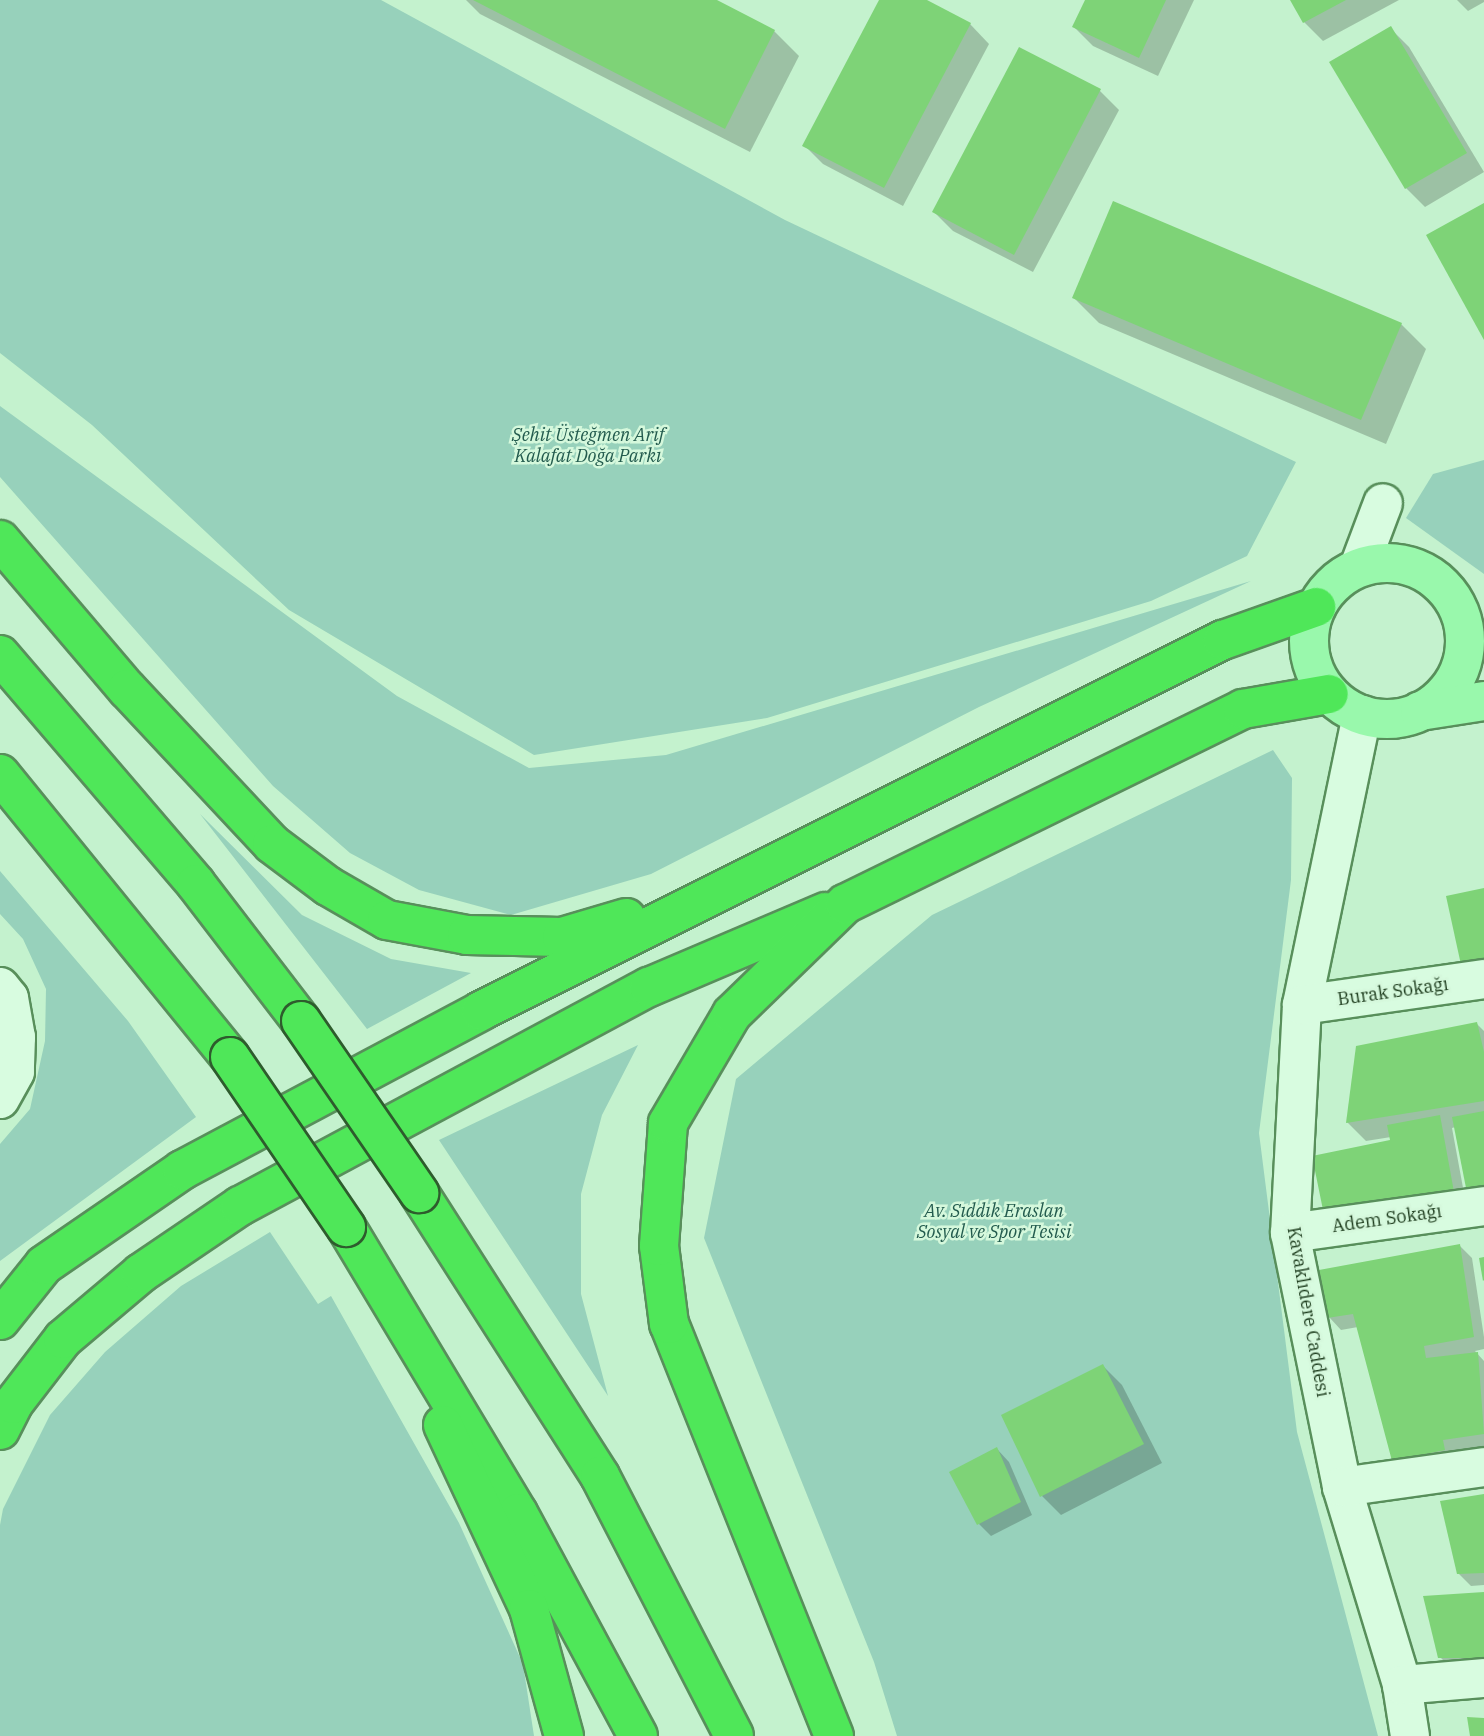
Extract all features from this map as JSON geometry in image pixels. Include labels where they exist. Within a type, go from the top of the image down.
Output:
[{"type":"highway","points":[[0,540],[127,689],[272,844],[328,886],[387,920],[467,935],[562,937],[676,903],[886,809]]},
{"type":"highway","points":[[0,1320],[44,1265],[182,1170],[481,1010],[1223,640],[1316,607]]},
{"type":"highway","points":[[0,655],[196,884],[301,1021],[419,1193],[600,1476],[734,1736]]},
{"type":"highway","points":[[0,1430],[13,1404],[63,1339],[141,1273],[240,1206],[649,987],[845,904],[1243,709],[1329,694]]},
{"type":"highway","points":[[0,774],[230,1058],[346,1227],[518,1513],[638,1736]]},
{"type":"highway","points":[[834,1736],[669,1324],[659,1246],[668,1124],[732,1014],[845,904]]},
{"type":"highway","points":[[404,1326],[466,1480],[528,1609],[564,1736]]},
{"type":"main road","points":[[1484,611],[1411,566],[1385,562],[1359,567],[1341,577],[1316,607],[1309,632],[1309,654],[1316,676],[1329,694],[1362,715],[1401,718],[1420,711],[1484,701]]},
{"type":"main road","points":[[1420,711],[1439,698],[1454,680],[1464,648],[1461,614],[1450,594],[1434,578]]},
{"type":"street","points":[[1359,567],[1383,503]]},
{"type":"street","name":"Kavaklıdere Caddesi","points":[[1362,715],[1303,1005],[1290,1233],[1342,1487],[1402,1685],[1410,1736]]},
{"type":"street","name":"Burak Sokağı","points":[[1303,1005],[1484,979]]},
{"type":"street","points":[[0,987],[9,998],[16,1037],[15,1072],[0,1099]]},
{"type":"street","name":"Adem Sokağı","points":[[1290,1233],[1484,1206]]},
{"type":"street","points":[[1342,1487],[1484,1468]]},
{"type":"street","points":[[1402,1685],[1484,1678]]},
{"type":"green space","name":"Şehit Üsteğmen Arif Kalafat Doğa Parkı","points":[[0,0],[381,0],[785,220],[1296,462],[1247,556],[1151,601],[767,718],[534,755],[289,610],[92,425],[0,353]]},
{"type":"green space","points":[[0,406],[397,696],[529,768],[666,755],[1251,581],[979,707],[651,874],[511,915],[419,890],[350,853],[273,786],[0,477]]},
{"type":"green space","points":[[1484,460],[1484,574],[1406,518],[1433,474]]},
{"type":"green space","name":"Av. Sıddık Eraslan Sosyal ve Spor Tesisi","points":[[1273,750],[1292,778],[1291,880],[1259,1133],[1297,1432],[1378,1736],[897,1736],[874,1662],[704,1238],[736,1079],[932,915]]},
{"type":"green space","points":[[200,814],[302,915],[391,959],[471,973],[367,1029]]},
{"type":"green space","points":[[0,871],[128,1021],[196,1117],[0,1261],[0,1144],[30,1109],[45,1041],[46,989],[23,939],[0,914]]},
{"type":"green space","points":[[638,1045],[602,1115],[581,1194],[581,1294],[608,1396],[439,1140]]},
{"type":"green space","points":[[270,1232],[318,1304],[331,1296],[459,1523],[523,1664],[534,1736],[0,1736],[0,1525],[3,1509],[50,1415],[105,1352],[181,1286]]},
{"type":"building","points":[[473,0],[717,0],[775,30],[725,129]]},
{"type":"building","points":[[879,0],[927,0],[971,23],[884,188],[802,146]]},
{"type":"building","points":[[1085,0],[1166,0],[1139,58],[1072,27]]},
{"type":"building","points":[[1290,0],[1346,0],[1303,23]]},
{"type":"building","points":[[1391,26],[1467,153],[1405,189],[1329,62]]},
{"type":"building","points":[[1019,47],[1101,89],[1014,255],[932,212]]},
{"type":"building","points":[[1113,201],[1402,323],[1361,420],[1072,298]]},
{"type":"building","points":[[1484,203],[1484,340],[1426,235]]},
{"type":"building","points":[[1484,888],[1484,970],[1463,974],[1446,896]]},
{"type":"building","points":[[1477,1022],[1484,1052],[1484,1101],[1346,1123],[1356,1046]]},
{"type":"building","points":[[1484,1111],[1484,1190],[1467,1193],[1452,1117]]},
{"type":"building","points":[[1440,1115],[1454,1192],[1323,1210],[1312,1156],[1390,1140],[1387,1125]]},
{"type":"building","points":[[1460,1244],[1474,1337],[1424,1346],[1426,1358],[1478,1352],[1484,1434],[1443,1440],[1445,1450],[1392,1461],[1353,1314],[1327,1318],[1319,1270]]},
{"type":"building","points":[[1484,1257],[1484,1280],[1483,1281],[1479,1258]]},
{"type":"building","points":[[1103,1364],[1144,1444],[1040,1497],[1001,1415]]},
{"type":"building","points":[[997,1447],[1021,1502],[977,1525],[949,1472]]},
{"type":"building","points":[[1484,1494],[1484,1573],[1457,1574],[1440,1501]]},
{"type":"building","points":[[1484,1592],[1484,1658],[1438,1658],[1423,1596]]},
{"type":"building","points":[[1467,1717],[1484,1718],[1484,1736],[1470,1736]]}]
